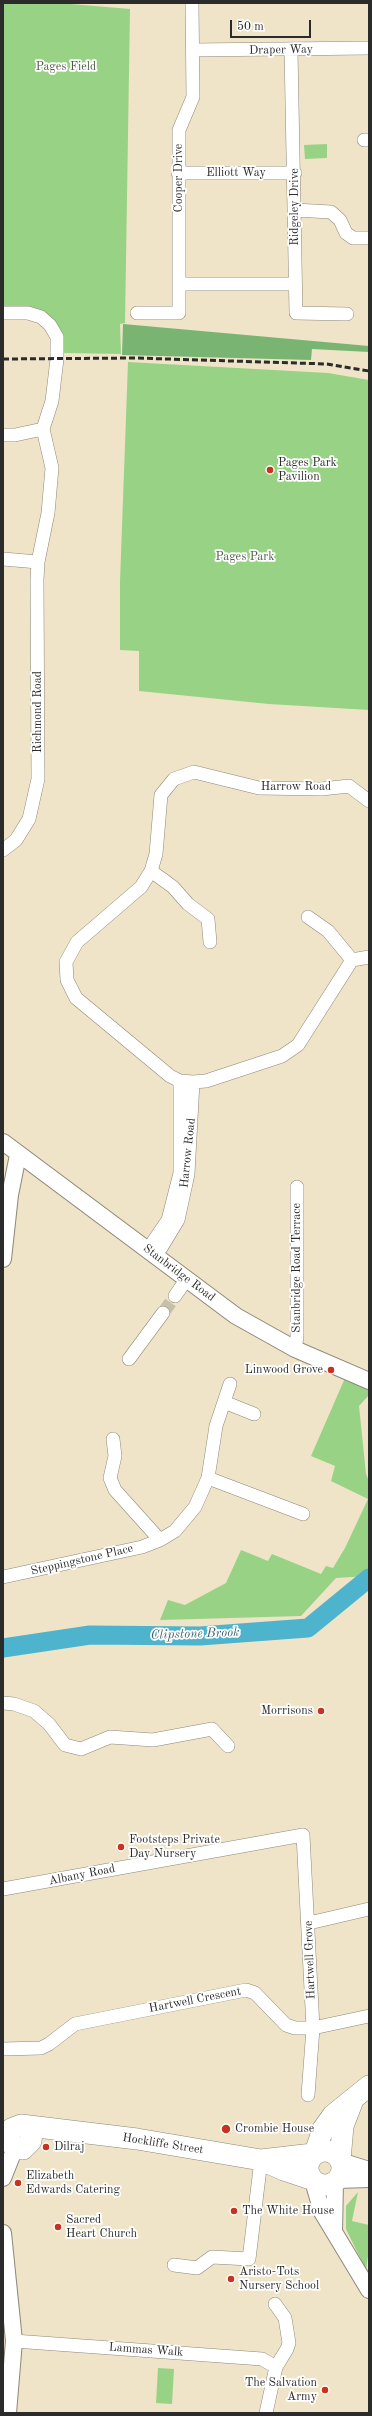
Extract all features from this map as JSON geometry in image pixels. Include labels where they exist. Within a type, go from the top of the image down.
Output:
[{"type":"main road","points":[[353,2100],[343,2126],[338,2171],[322,2185],[312,2180],[308,2174],[308,2163],[314,2154],[323,2129],[342,2106],[353,2100],[369,2086]]},
{"type":"main road","name":"Hockliffe Street","points":[[15,2133],[66,2131],[137,2139],[261,2160],[312,2180]]},
{"type":"main road","points":[[314,2154],[326,2150],[332,2152],[338,2171]]},
{"type":"main road","name":"Hockliffe Street","points":[[261,2160],[314,2154]]},
{"type":"street","name":"Cooper Drive","points":[[137,313],[179,313],[179,130],[193,97],[194,50],[192,3]]},
{"type":"street","name":"Draper Way","points":[[194,50],[369,48]]},
{"type":"street","name":"Ridgeley Drive","points":[[291,50],[295,173],[296,313],[347,314]]},
{"type":"street","name":"Elliott Way","points":[[178,173],[295,173]]},
{"type":"street","points":[[295,210],[331,212],[340,220],[346,233],[353,238],[369,238]]},
{"type":"street","points":[[179,284],[295,284]]},
{"type":"street","name":"Richmond Road","points":[[3,313],[28,312],[41,317],[50,325],[57,337],[52,401],[44,429],[52,468],[48,513],[38,562],[38,778],[29,819],[16,840],[3,850]]},
{"type":"street","points":[[3,435],[15,435],[44,429]]},
{"type":"street","points":[[3,559],[38,562]]},
{"type":"street","name":"Harrow Road","points":[[352,960],[298,1045],[282,1056],[206,1081],[194,1082],[180,1081],[170,1076],[76,998],[67,980],[66,962],[77,942],[141,887],[151,871],[156,854],[161,795],[174,779],[194,772],[259,788],[322,789],[349,786],[369,801]]},
{"type":"street","points":[[151,871],[173,887],[188,904],[208,919],[210,942]]},
{"type":"street","points":[[308,917],[328,930],[352,960],[369,957]]},
{"type":"street","name":"Harrow Road","points":[[180,1081],[180,1174],[168,1220],[153,1242],[153,1252],[161,1248],[178,1220],[188,1174],[194,1082]]},
{"type":"street","name":"Stanbridge Road","points":[[3,1142],[18,1155],[153,1252],[186,1280],[236,1316],[295,1348],[369,1381]]},
{"type":"street","points":[[3,1259],[10,1195],[18,1155]]},
{"type":"street","name":"Stanbridge Road Terrace","points":[[295,1348],[297,1337],[297,1187]]},
{"type":"street","points":[[175,1296],[186,1280]]},
{"type":"street","points":[[129,1359],[163,1312]]},
{"type":"street","name":"Steppingstone Place","points":[[3,1577],[142,1547],[160,1540],[175,1531],[195,1507],[208,1478],[216,1426],[230,1384]]},
{"type":"street","points":[[224,1402],[254,1414]]},
{"type":"street","points":[[113,1439],[114,1456],[110,1478],[115,1490],[160,1540]]},
{"type":"street","points":[[208,1478],[303,1514]]},
{"type":"street","points":[[3,1703],[14,1704],[34,1711],[49,1724],[65,1745],[81,1749],[110,1737],[153,1740],[212,1729],[228,1746]]},
{"type":"street","name":"Albany Road","points":[[3,1889],[303,1834]]},
{"type":"street","name":"Hartwell Grove","points":[[303,1834],[309,1923],[313,2028]]},
{"type":"street","points":[[309,1923],[369,1909]]},
{"type":"street","name":"Hartwell Crescent","points":[[3,2049],[41,2048],[49,2044],[75,2024],[241,1990],[255,1994],[286,2025],[295,2028],[313,2028]]},
{"type":"street","points":[[308,2095],[313,2028],[369,2016]]},
{"type":"street","points":[[3,2178],[15,2133]]},
{"type":"street","points":[[174,2265],[197,2268],[212,2256],[249,2259],[261,2160]]},
{"type":"street","points":[[338,2171],[369,2170]]},
{"type":"street","points":[[338,2171],[369,2179]]},
{"type":"street","points":[[334,2233],[338,2171]]},
{"type":"street","points":[[312,2180],[322,2212],[369,2290]]},
{"type":"street","points":[[3,2233],[14,2341],[8,2413]]},
{"type":"street","points":[[266,2413],[276,2367],[289,2343],[285,2318],[275,2304]]},
{"type":"street","name":"Lammas Walk","points":[[14,2341],[262,2359],[276,2367]]},
{"type":"green space","name":"Pages Field","points":[[3,3],[59,3],[130,9],[125,323],[120,324],[121,354],[64,353],[56,323],[28,307],[3,306]]},
{"type":"green space","points":[[327,144],[327,158],[305,159],[304,145]]},
{"type":"green space","points":[[123,324],[369,346],[369,352],[312,349],[311,360],[122,355]]},
{"type":"green space","name":"Pages Park","points":[[128,362],[328,373],[369,380],[369,710],[269,704],[139,691],[139,651],[120,650],[120,582]]},
{"type":"green space","points":[[345,1378],[369,1389],[369,1395],[359,1406],[366,1474],[369,1481],[369,1576],[336,1578],[301,1616],[160,1620],[168,1600],[185,1605],[226,1583],[241,1550],[268,1561],[272,1554],[321,1574],[326,1566],[333,1568],[345,1548],[368,1499],[331,1481],[335,1466],[311,1456]]},
{"type":"green space","points":[[358,2192],[352,2221],[369,2225],[369,2249],[366,2270],[346,2229],[346,2206]]},
{"type":"green space","points":[[158,2368],[174,2369],[172,2404],[156,2403]]},
{"type":"waterway","name":"Clipstone Brook","points":[[3,1648],[90,1635],[200,1636],[308,1628],[369,1578]]},
{"type":"tunnel","points":[[163,1313],[175,1296]]},
{"type":"railway","points":[[3,359],[136,358],[327,364],[369,371]]},
{"type":"place","name":"Pages Park Pavilion","points":[[270,470]]},
{"type":"place","name":"Linwood Grove","points":[[331,1370]]},
{"type":"place","name":"Morrisons","points":[[321,1711]]},
{"type":"place","name":"Footsteps Private Day Nursery","points":[[121,1847]]},
{"type":"place","name":"Crombie House","points":[[226,2129]]},
{"type":"place","name":"Dilraj","points":[[46,2147]]},
{"type":"place","name":"Elizabeth Edwards Catering","points":[[18,2183]]},
{"type":"place","name":"The White House","points":[[234,2211]]},
{"type":"place","name":"Sacred Heart Church","points":[[58,2227]]},
{"type":"place","name":"Aristo-Tots Nursery School","points":[[231,2279]]},
{"type":"place","name":"The Salvation Army","points":[[325,2390]]}]
